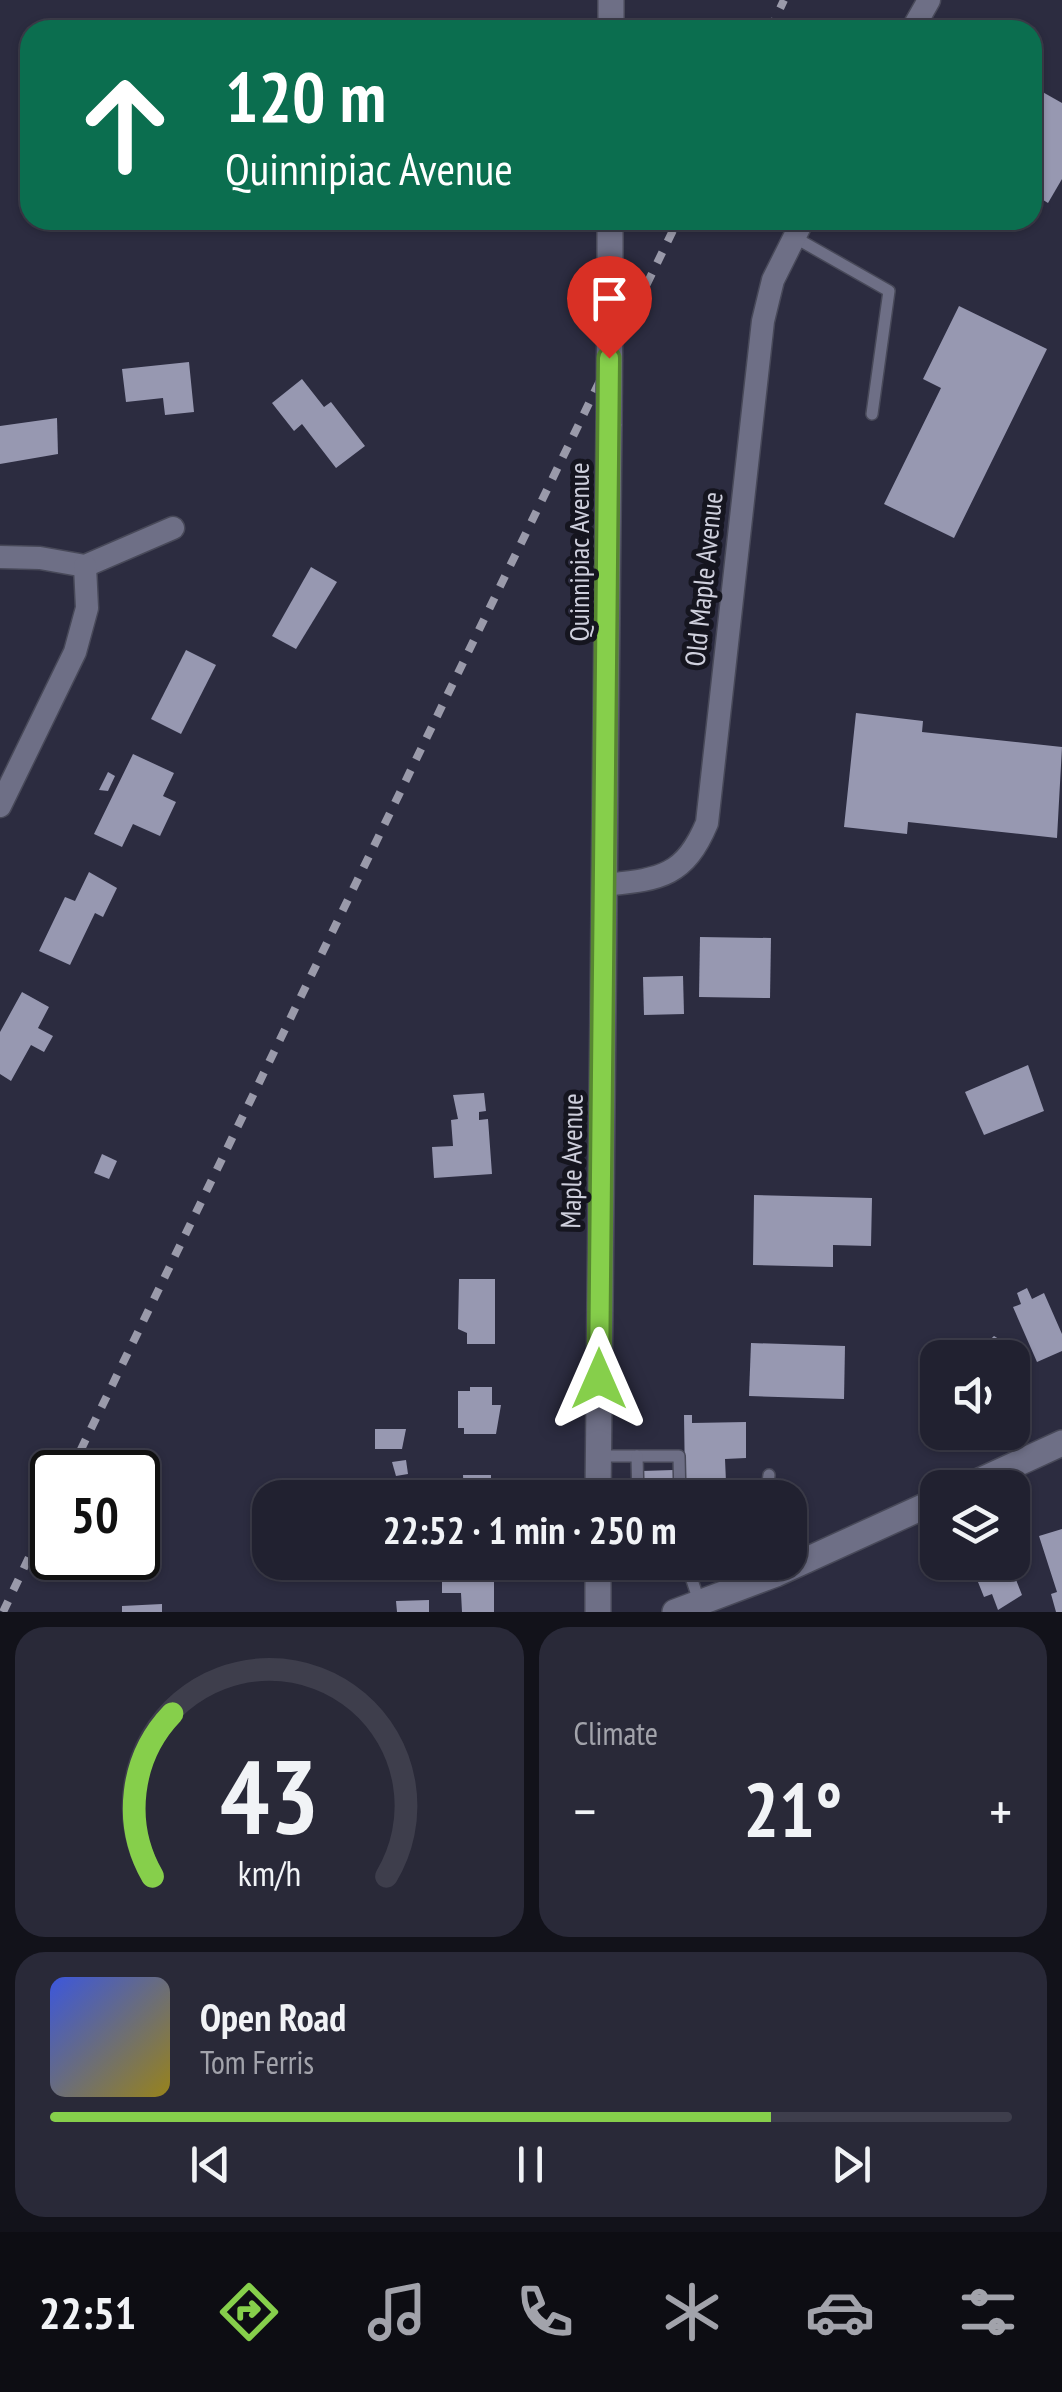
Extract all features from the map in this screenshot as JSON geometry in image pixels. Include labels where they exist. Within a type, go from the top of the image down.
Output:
[{"type":"main road","name":"Quinnipiac Avenue","points":[[604,885],[610,230]]},
{"type":"main road","name":"Maple Avenue","points":[[598,1480],[604,885]]},
{"type":"main road","points":[[1004,1470],[1062,1444]]},
{"type":"main road","points":[[807,1554],[920,1507]]},
{"type":"main road","points":[[598,1580],[598,1612]]},
{"type":"main road","points":[[687,1608],[748,1580]]},
{"type":"street","name":"Old Maple Avenue","points":[[604,885],[652,880],[678,868],[696,849],[706,823],[755,371],[773,280],[797,230]]},
{"type":"street","points":[[0,557],[40,558],[85,566],[173,528]]},
{"type":"street","points":[[0,806],[74,652],[87,608],[85,566]]},
{"type":"lane","points":[[801,230],[889,291],[872,414]]},
{"type":"lane","points":[[598,1456],[679,1456],[680,1480]]},
{"type":"lane","points":[[637,1456],[638,1480]]},
{"type":"lane","points":[[768,1480],[769,1475]]},
{"type":"lane","points":[[686,1580],[687,1608]]},
{"type":"building","points":[[1042,92],[1062,103],[1062,179],[1048,203],[1042,199]]},
{"type":"building","points":[[959,306],[1047,349],[954,538],[884,504],[941,388],[923,379]]},
{"type":"building","points":[[189,362],[194,412],[165,415],[163,398],[126,402],[122,369]]},
{"type":"building","points":[[302,379],[324,407],[331,402],[365,446],[336,468],[302,424],[294,431],[272,403]]},
{"type":"building","points":[[57,418],[58,454],[0,464],[0,426]]},
{"type":"building","points":[[311,567],[337,582],[296,649],[272,636]]},
{"type":"building","points":[[186,650],[216,665],[181,734],[151,719]]},
{"type":"building","points":[[856,713],[923,721],[922,732],[1062,747],[1057,838],[908,822],[907,834],[844,827]]},
{"type":"building","points":[[133,754],[174,773],[163,796],[176,802],[160,836],[133,824],[122,847],[94,834]]},
{"type":"building","points":[[108,772],[115,776],[108,791],[99,790]]},
{"type":"building","points":[[89,872],[117,888],[103,917],[95,913],[70,965],[39,951],[65,897],[75,901]]},
{"type":"building","points":[[700,937],[771,938],[770,998],[699,997]]},
{"type":"building","points":[[683,976],[684,1014],[644,1015],[643,977]]},
{"type":"building","points":[[22,992],[49,1007],[38,1028],[53,1036],[44,1052],[31,1045],[11,1081],[0,1074],[0,1032]]},
{"type":"building","points":[[1028,1065],[1044,1111],[984,1135],[965,1092]]},
{"type":"building","points":[[484,1093],[486,1111],[479,1112],[479,1120],[488,1119],[492,1174],[434,1178],[432,1147],[453,1146],[451,1120],[458,1119],[453,1095]]},
{"type":"building","points":[[102,1154],[117,1161],[109,1179],[94,1173]]},
{"type":"building","points":[[754,1195],[872,1198],[871,1246],[833,1245],[833,1267],[753,1265]]},
{"type":"building","points":[[459,1279],[495,1279],[495,1344],[467,1344],[467,1333],[458,1329]]},
{"type":"building","points":[[1027,1288],[1032,1299],[1044,1293],[1062,1334],[1062,1351],[1037,1362],[1013,1307],[1021,1304],[1017,1293]]},
{"type":"building","points":[[751,1343],[845,1346],[844,1399],[749,1396]]},
{"type":"building","points":[[470,1387],[492,1387],[492,1405],[501,1405],[496,1434],[464,1434],[464,1428],[458,1428],[458,1391],[470,1391]]},
{"type":"building","points":[[684,1415],[692,1415],[692,1423],[746,1422],[746,1458],[725,1459],[726,1480],[685,1480]]},
{"type":"building","points":[[375,1429],[406,1429],[402,1449],[375,1449]]},
{"type":"building","points":[[406,1460],[408,1474],[396,1476],[392,1462]]},
{"type":"building","points":[[673,1470],[673,1480],[642,1480],[642,1471]]},
{"type":"building","points":[[463,1475],[491,1475],[491,1480],[463,1480]]},
{"type":"building","points":[[1062,1529],[1062,1612],[1056,1612],[1051,1594],[1057,1592],[1039,1536]]},
{"type":"building","points":[[442,1580],[494,1580],[494,1612],[462,1612],[461,1593],[442,1593]]},
{"type":"building","points":[[977,1580],[1016,1580],[1022,1595],[998,1610],[992,1594],[984,1597]]},
{"type":"building","points":[[429,1600],[429,1612],[397,1612],[396,1601]]},
{"type":"building","points":[[162,1604],[162,1612],[122,1612],[122,1606]]},
{"type":"railway","points":[[775,20],[784,0]]},
{"type":"railway","points":[[81,1450],[673,230]]},
{"type":"railway","points":[[3,1612],[30,1555]]},
{"type":"route","points":[[599,1379],[609,358]]}]
